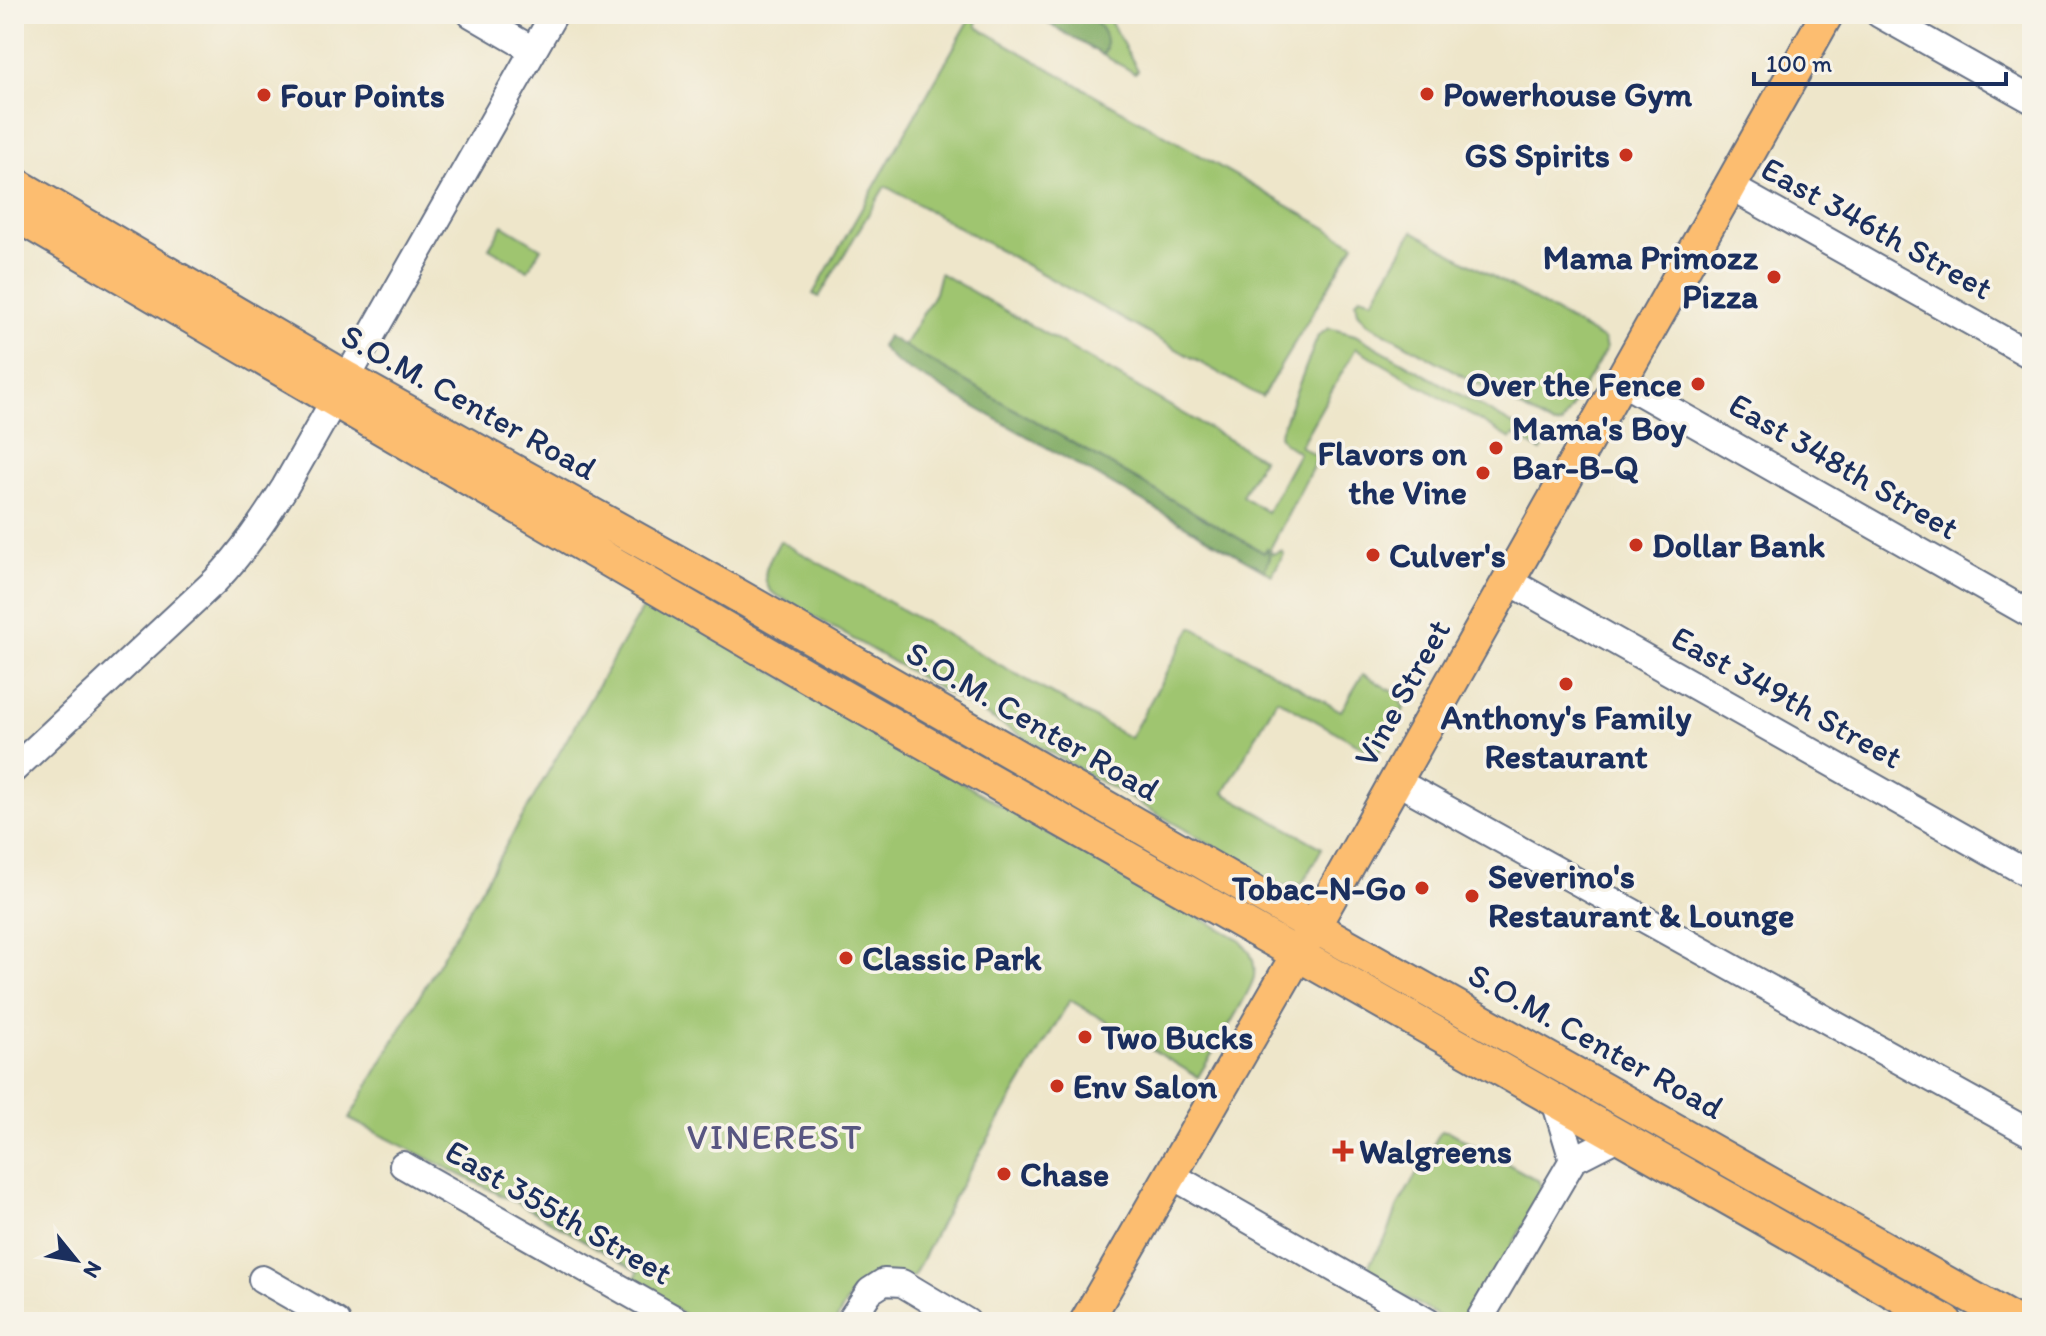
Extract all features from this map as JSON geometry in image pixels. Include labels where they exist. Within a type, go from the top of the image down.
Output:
[{"type":"main road","name":"Vine Street","points":[[1086,1322],[1298,955],[1827,14]]},
{"type":"main road","name":"S.O.M. Center Road","points":[[14,183],[814,680],[1946,1322]]},
{"type":"main road","name":"S.O.M. Center Road","points":[[14,214],[732,592],[1314,926],[2016,1322]]},
{"type":"street","points":[[471,14],[533,50]]},
{"type":"street","points":[[14,769],[238,558],[285,487],[554,14]]},
{"type":"street","points":[[1879,14],[2032,100]]},
{"type":"street","name":"East 346th Street","points":[[1729,186],[2032,356]]},
{"type":"street","name":"East 348th Street","points":[[1620,381],[2032,615]]},
{"type":"street","name":"East 349th Street","points":[[1507,580],[2032,876]]},
{"type":"street","points":[[1396,781],[2032,1134]]},
{"type":"street","points":[[1555,1101],[1573,1160]]},
{"type":"street","points":[[1478,1322],[1573,1160],[1618,1137]]},
{"type":"street","name":"East 355th Street","points":[[403,1165],[680,1322]]},
{"type":"street","points":[[1171,1175],[1428,1322]]},
{"type":"street","points":[[262,1279],[337,1322]]},
{"type":"street","points":[[849,1322],[870,1291],[884,1282],[902,1283],[967,1322]]},
{"type":"green space","points":[[1072,13],[1089,18],[1105,36],[1103,55],[1032,14]]},
{"type":"green space","points":[[973,14],[979,14],[977,27],[1354,244],[1262,397],[885,186],[819,297],[813,294]]},
{"type":"green space","points":[[1082,14],[1106,14],[1138,70],[1135,73],[1103,55],[1106,49]]},
{"type":"green space","points":[[503,225],[541,248],[528,270],[489,248]]},
{"type":"green space","points":[[1413,231],[1604,340],[1606,349],[1561,425],[1554,426],[1367,323],[1358,312],[1356,302],[1360,296],[1373,300]]},
{"type":"green space","points":[[940,273],[1262,459],[1242,496],[1267,512],[1299,453],[1283,442],[1279,435],[1318,336],[1329,328],[1355,335],[1545,443],[1541,451],[1514,435],[1511,439],[1356,348],[1300,446],[1318,457],[1270,549],[1272,554],[1281,551],[1284,554],[1272,575],[1264,570],[1270,558],[1266,550],[1265,553],[904,346],[935,293]]},
{"type":"green space","points":[[887,336],[1264,553],[1267,548],[1270,558],[1264,570],[897,363],[881,347]]},
{"type":"green space","points":[[780,541],[1130,738],[1192,627],[1341,711],[1363,674],[1398,695],[1404,709],[1378,753],[1373,753],[1277,699],[1224,793],[1322,848],[1302,884],[1274,886],[1254,874],[1255,870],[773,593],[765,574]]},
{"type":"green space","name":"Classic Park","points":[[648,598],[1063,842],[1237,938],[1253,959],[1251,985],[1198,1077],[1070,1000],[954,1197],[913,1277],[883,1274],[864,1280],[850,1296],[835,1322],[699,1322],[631,1286],[638,1272],[531,1210],[349,1119]]},
{"type":"green space","points":[[1441,1131],[1448,1131],[1539,1181],[1542,1193],[1468,1322],[1449,1322],[1374,1279],[1369,1268],[1388,1234],[1397,1208]]},
{"type":"place","name":"Powerhouse Gym","points":[[1427,94]]},
{"type":"place","name":"Four Points","points":[[264,95]]},
{"type":"place","name":"GS Spirits","points":[[1626,155]]},
{"type":"place","name":"Mama Primozz Pizza","points":[[1774,277]]},
{"type":"place","name":"Over the Fence","points":[[1698,384]]},
{"type":"place","name":"Mama's Boy Bar-B-Q","points":[[1496,448]]},
{"type":"place","name":"Flavors on the Vine","points":[[1483,473]]},
{"type":"place","name":"Dollar Bank","points":[[1636,545]]},
{"type":"place","name":"Culver's","points":[[1373,555]]},
{"type":"place","name":"Anthony's Family Restaurant","points":[[1566,684]]},
{"type":"place","name":"Tobac-N-Go","points":[[1422,888]]},
{"type":"place","name":"Severino's Restaurant & Lounge","points":[[1472,896]]},
{"type":"place","name":"Classic Park","points":[[846,958]]},
{"type":"place","name":"Two Bucks","points":[[1085,1037]]},
{"type":"place","name":"Env Salon","points":[[1057,1086]]},
{"type":"place","name":"Walgreens","points":[[1343,1151]]},
{"type":"place","name":"Chase","points":[[1004,1174]]},
{"type":"district","name":"VINEREST","points":[[775,1136]]}]
